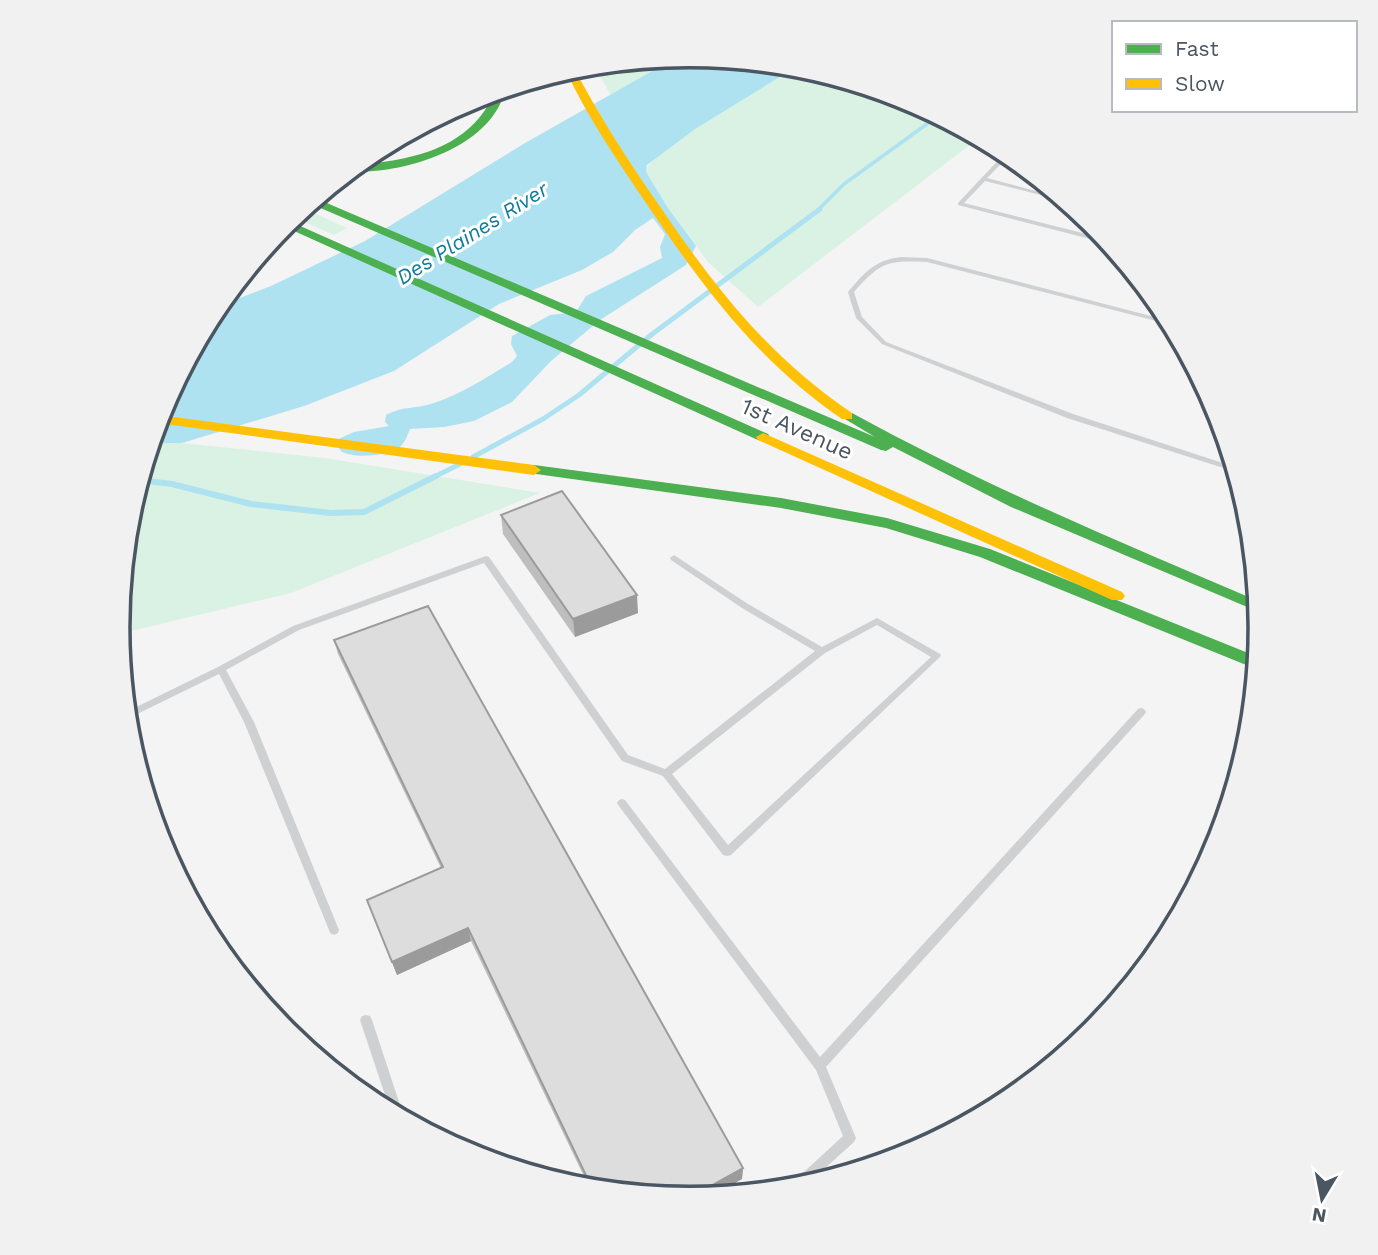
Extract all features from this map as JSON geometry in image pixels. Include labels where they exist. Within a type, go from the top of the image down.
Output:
[{"type":"main road","points":[[570,81],[697,270],[751,336],[813,393],[862,425],[1038,513],[1247,602]]},
{"type":"main road","points":[[375,165],[417,159],[459,143],[484,124],[500,101]]},
{"type":"main road","name":"1st Avenue","points":[[322,205],[1038,513]]},
{"type":"main road","name":"1st Avenue","points":[[298,228],[1247,653]]},
{"type":"main road","points":[[169,421],[781,503],[887,523],[985,553],[1247,659]]},
{"type":"lane","points":[[999,163],[960,204],[1088,237]]},
{"type":"lane","points":[[984,179],[1042,195]]},
{"type":"lane","points":[[1155,319],[927,260],[898,258],[873,265],[850,292],[859,318],[884,343],[1070,415],[1224,466]]},
{"type":"lane","points":[[674,558],[745,606],[822,650]]},
{"type":"lane","points":[[136,711],[296,628],[486,559],[625,758],[666,774],[727,852],[937,656],[877,621],[822,650],[666,774]]},
{"type":"lane","points":[[221,669],[249,722],[334,930]]},
{"type":"lane","points":[[820,1066],[1141,712]]},
{"type":"lane","points":[[622,803],[820,1066],[850,1138],[810,1173]]},
{"type":"lane","points":[[366,1020],[393,1102]]},
{"type":"green space","points":[[656,69],[611,95],[599,76]]},
{"type":"green space","points":[[780,76],[798,79],[869,98],[903,111],[971,144],[758,307],[708,262],[668,208],[646,172],[667,148],[738,100]]},
{"type":"green space","points":[[314,213],[347,228],[334,235],[304,222]]},
{"type":"green space","points":[[161,443],[325,458],[540,493],[291,593],[130,631],[131,591],[140,518]]},
{"type":"water","name":"Des Plaines River","points":[[656,69],[726,69],[781,76],[695,129],[647,165],[646,172],[696,246],[686,265],[600,320],[551,361],[512,402],[474,421],[444,427],[410,429],[400,446],[386,453],[361,456],[346,453],[341,451],[334,441],[354,432],[389,426],[385,422],[386,415],[392,412],[434,403],[474,385],[512,362],[517,356],[511,344],[512,336],[550,315],[576,312],[586,296],[662,258],[660,247],[665,234],[653,218],[635,230],[613,252],[582,270],[499,304],[394,371],[304,406],[182,443],[161,443],[187,380],[236,299],[271,286],[365,241],[525,143]]},
{"type":"building","points":[[562,491],[637,595],[573,619],[501,515]]},
{"type":"building","points":[[428,606],[743,1168],[710,1186],[652,1186],[587,1177],[468,928],[392,962],[367,900],[443,867],[334,640]]},
{"type":"waterway","points":[[818,210],[844,184],[929,123]]},
{"type":"waterway","points":[[473,457],[543,419],[579,395],[651,335],[820,209]]},
{"type":"waterway","points":[[149,481],[172,484],[251,504],[331,513],[364,512],[460,464]]},
{"type":"traffic: fast","points":[[372,167],[419,158],[461,141],[478,128],[495,103]]},
{"type":"traffic: fast","points":[[322,205],[886,447]]},
{"type":"traffic: fast","points":[[298,229],[763,437]]},
{"type":"traffic: fast","points":[[847,416],[923,458],[1038,513]]},
{"type":"traffic: fast","points":[[534,470],[781,503],[887,523],[985,553],[1247,659]]},
{"type":"traffic: fast","points":[[1016,504],[1247,602]]},
{"type":"traffic: slow","points":[[575,80],[607,137],[714,291],[761,346],[788,372],[847,416]]},
{"type":"traffic: slow","points":[[169,421],[534,470]]},
{"type":"traffic: slow","points":[[763,437],[1117,596]]}]
